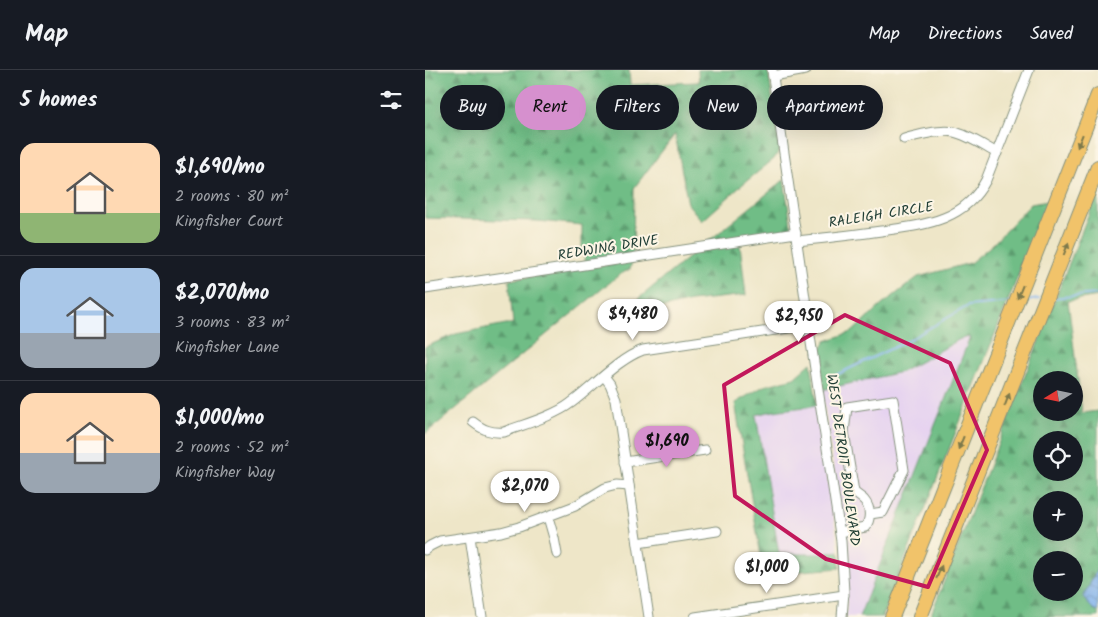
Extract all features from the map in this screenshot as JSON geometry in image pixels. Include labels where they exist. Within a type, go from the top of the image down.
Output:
[{"type":"highway","points":[[892,617],[1098,95]]},
{"type":"highway","points":[[921,617],[1098,167]]},
{"type":"street","points":[[772,73],[806,70]]},
{"type":"street","name":"RALEIGH CIRCLE","points":[[796,237],[860,234],[920,226],[945,218],[967,205],[976,196],[986,180],[1029,70]]},
{"type":"street","name":"WEST DETROIT BOULEVARD","points":[[772,73],[840,532],[844,595],[842,617]]},
{"type":"street","points":[[904,139],[936,132],[954,132],[997,153]]},
{"type":"street","name":"REDWING DRIVE","points":[[425,289],[796,237]]},
{"type":"street","points":[[473,422],[487,431],[504,432],[560,410],[627,357],[643,350],[809,325]]},
{"type":"street","points":[[604,376],[610,384],[616,400],[649,617]]},
{"type":"street","points":[[840,532],[865,528],[870,514],[865,501],[854,492],[844,432],[847,407],[893,400],[904,470],[883,512],[870,514]]},
{"type":"street","points":[[625,462],[705,450]]},
{"type":"street","points":[[425,550],[440,541],[501,532],[519,527],[575,506],[605,488],[617,485],[629,486]]},
{"type":"street","points":[[548,517],[557,554]]},
{"type":"street","points":[[638,543],[717,531]]},
{"type":"street","points":[[470,537],[482,617]]},
{"type":"street","points":[[695,617],[844,595]]},
{"type":"highlighted area","points":[[845,315],[950,363],[987,450],[928,587],[826,559],[735,496],[724,385]]},
{"type":"shaded area","points":[[970,336],[859,617],[846,617],[847,571],[845,541],[822,390],[901,372],[960,339]]},
{"type":"shaded area","points":[[816,405],[839,551],[822,554],[779,554],[756,414]]},
{"type":"green space","points":[[425,70],[629,70],[630,85],[699,82],[698,70],[768,70],[770,85],[767,85],[767,130],[777,130],[780,149],[774,159],[702,221],[688,204],[675,134],[634,188],[633,255],[585,262],[582,246],[582,225],[537,221],[425,218]]},
{"type":"green space","points":[[784,180],[792,231],[705,244]]},
{"type":"green space","points":[[1098,190],[1098,296],[1068,301],[1077,371],[1033,371],[1033,421],[1083,421],[1083,413],[1098,411],[1098,567],[1083,598],[1093,609],[1098,611],[1098,617],[930,617]]},
{"type":"green space","points":[[1048,201],[882,617],[859,617],[970,337],[960,339],[901,372],[822,390],[817,355],[826,341],[852,332],[883,304],[918,277],[970,263],[993,244],[1031,204]]},
{"type":"green space","points":[[740,245],[746,295],[691,301],[614,319],[696,251]]},
{"type":"green space","points":[[632,261],[630,269],[619,275],[425,434],[425,347],[456,334],[513,324],[509,280]]},
{"type":"green space","points":[[811,363],[817,405],[771,411],[756,415],[779,554],[822,554],[839,551],[840,568],[764,574],[735,403],[764,386],[794,378]]},
{"type":"water","points":[[1098,567],[1098,611],[1093,609],[1083,598]]},
{"type":"waterway","points":[[1051,298],[1098,294]]},
{"type":"waterway","points":[[1024,301],[1039,299]]},
{"type":"waterway","points":[[834,376],[907,341],[968,306],[1012,302]]}]
